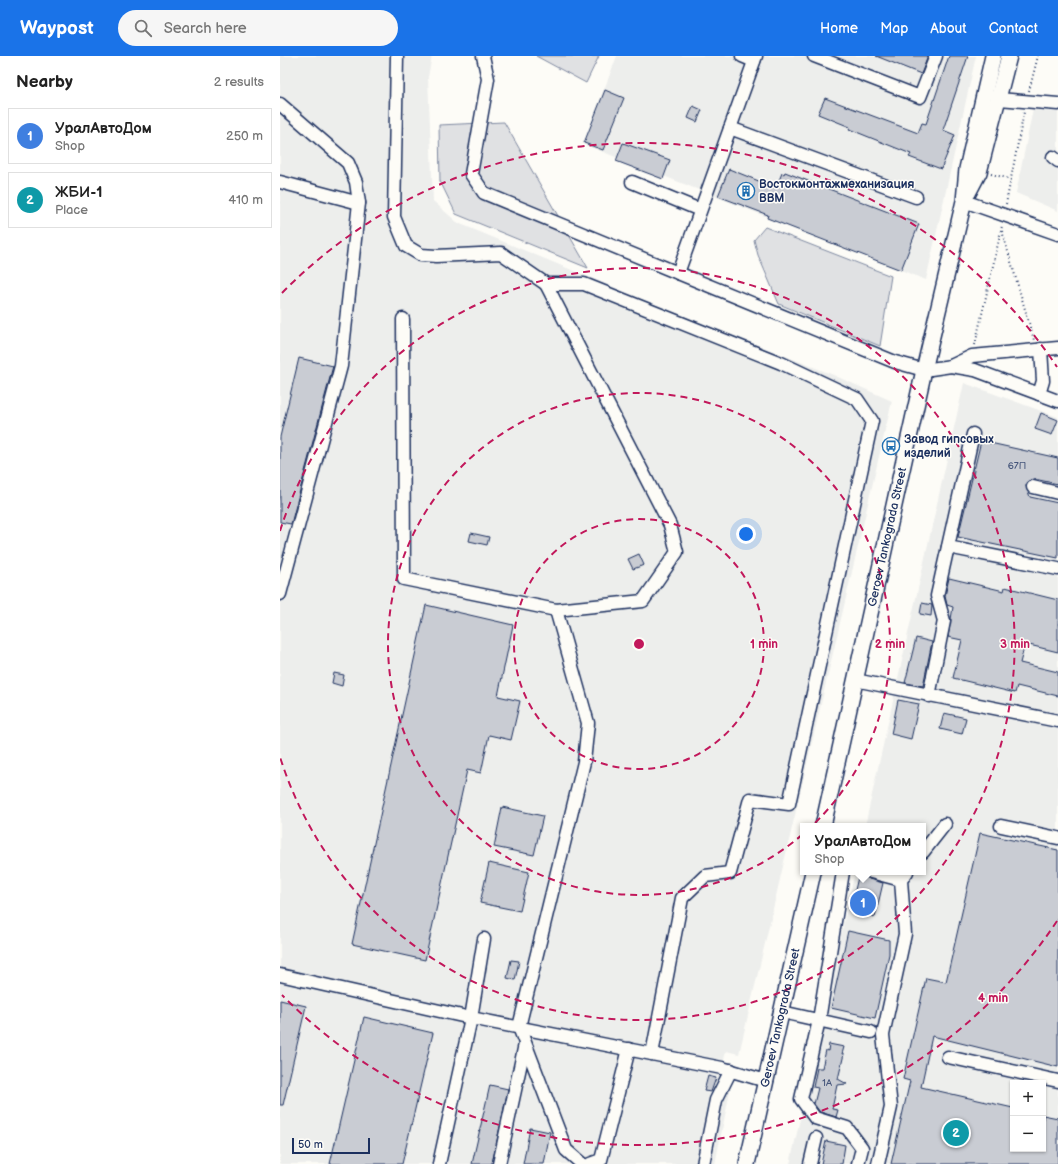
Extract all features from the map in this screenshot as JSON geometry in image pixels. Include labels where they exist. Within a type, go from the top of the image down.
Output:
[{"type":"main road","name":"Geroev Tankograda Street","points":[[824,823],[924,370],[964,201],[967,169],[993,56]]},
{"type":"main road","name":"Geroev Tankograda Street","points":[[964,201],[979,172],[1009,56]]},
{"type":"main road","name":"Geroev Tankograda Street","points":[[746,1164],[812,875]]},
{"type":"street","points":[[397,56],[394,217],[406,246],[421,255],[436,256],[501,253],[546,284],[670,525],[677,552],[643,601],[556,610],[404,579],[403,319]]},
{"type":"street","points":[[483,56],[488,79],[472,174],[484,193],[894,362],[924,370],[951,366],[972,356],[1058,348]]},
{"type":"street","points":[[678,272],[755,59],[742,56]]},
{"type":"street","points":[[814,56],[920,97],[936,56]]},
{"type":"street","points":[[999,99],[1058,104]]},
{"type":"street","points":[[280,104],[348,163],[356,182],[359,203],[341,366],[280,594]]},
{"type":"street","points":[[730,128],[916,197]]},
{"type":"street","points":[[280,182],[359,203]]},
{"type":"street","points":[[632,182],[700,210]]},
{"type":"street","points":[[964,201],[1058,234]]},
{"type":"street","points":[[546,284],[584,284],[781,363],[857,399],[872,421],[790,804],[750,799],[730,873],[705,876],[682,898],[652,1054]]},
{"type":"street","points":[[1038,394],[1043,380],[1039,349]]},
{"type":"street","points":[[951,366],[975,370],[1058,401]]},
{"type":"street","points":[[929,696],[944,621],[937,596],[972,434]]},
{"type":"street","points":[[1033,487],[1058,493]]},
{"type":"street","points":[[948,547],[1058,569]]},
{"type":"street","points":[[556,610],[588,722],[584,762],[519,1027],[566,1150],[582,1164]]},
{"type":"street","points":[[855,680],[1058,721]]},
{"type":"street","points":[[926,848],[945,824]]},
{"type":"street","points":[[1001,826],[1058,838]]},
{"type":"street","points":[[843,875],[819,1020],[801,1099],[815,1118],[847,1128],[862,1148],[858,1164]]},
{"type":"street","points":[[878,1164],[891,1107],[882,1035],[905,934],[904,876]]},
{"type":"street","points":[[439,1164],[471,1018],[484,939]]},
{"type":"street","points":[[280,975],[471,1018],[731,1070],[766,1081]]},
{"type":"street","points":[[782,1012],[871,1032]]},
{"type":"street","points":[[499,1164],[525,1043]]},
{"type":"street","points":[[590,1164],[601,1160],[629,1049]]},
{"type":"street","points":[[948,1057],[1058,1081]]},
{"type":"street","points":[[702,1164],[716,1100],[731,1070]]},
{"type":"street","points":[[810,1164],[816,1138]]},
{"type":"path","points":[[972,356],[1002,230],[1027,102],[1038,56]]},
{"type":"path","points":[[1002,230],[1039,349]]},
{"type":"shaded area","points":[[280,56],[432,56],[428,77],[433,201],[458,223],[642,299],[831,374],[892,401],[739,1054],[726,1051],[717,1088],[730,1091],[715,1164],[280,1164]]},
{"type":"shaded area","points":[[536,56],[599,56],[586,83]]},
{"type":"shaded area","points":[[617,56],[976,56],[926,280],[583,144]]},
{"type":"shaded area","points":[[1033,109],[1058,112],[1058,211],[1016,193]]},
{"type":"shaded area","points":[[504,122],[588,268],[456,214],[440,181],[439,125]]},
{"type":"shaded area","points":[[765,227],[891,276],[880,346],[779,304],[758,255],[754,240]]},
{"type":"shaded area","points":[[964,383],[1058,417],[1058,1164],[790,1164],[854,875],[926,875],[926,823],[866,823]]},
{"type":"building","points":[[876,56],[928,56],[921,74]]},
{"type":"building","points":[[949,56],[968,56],[943,130],[955,135],[941,169],[909,157],[911,154],[849,129],[850,127],[818,114],[825,98],[918,133],[922,123],[926,124]]},
{"type":"building","points":[[605,90],[624,98],[603,150],[584,143]]},
{"type":"building","points":[[693,106],[702,110],[697,122],[688,118]]},
{"type":"building","points":[[623,143],[670,160],[663,179],[616,161]]},
{"type":"building","points":[[729,169],[776,188],[782,173],[784,174],[785,172],[919,224],[901,270],[767,218],[768,215],[718,196]]},
{"type":"building","points":[[299,358],[333,366],[291,524],[280,522],[280,437]]},
{"type":"building","points":[[1041,413],[1058,420],[1052,435],[1035,429]]},
{"type":"building","points":[[981,441],[1058,458],[1058,484],[1034,479],[1028,482],[1026,486],[1030,497],[1058,503],[1058,558],[958,537]]},
{"type":"building","points":[[471,533],[489,537],[487,545],[469,541]]},
{"type":"building","points":[[639,554],[644,565],[633,569],[628,559]]},
{"type":"building","points":[[949,578],[1004,591],[1005,587],[1058,600],[1058,652],[1025,644],[1020,663],[1058,672],[1058,696],[1017,686],[1015,693],[953,678],[962,640],[948,637],[953,607],[947,605],[945,596]]},
{"type":"building","points":[[922,603],[932,605],[931,616],[920,614]]},
{"type":"building","points":[[426,605],[513,625],[498,696],[520,701],[511,740],[489,735],[481,773],[467,770],[425,960],[352,944]]},
{"type":"building","points":[[916,638],[932,642],[923,686],[905,683]]},
{"type":"building","points":[[334,673],[344,675],[342,686],[332,683]]},
{"type":"building","points":[[898,700],[919,704],[911,739],[891,734]]},
{"type":"building","points":[[944,713],[966,718],[962,734],[940,729]]},
{"type":"building","points":[[502,807],[543,816],[534,855],[494,847]]},
{"type":"building","points":[[980,833],[1058,850],[1058,1067],[932,1036],[921,1087],[1010,1107],[1010,1152],[1046,1152],[1046,1116],[1058,1118],[1058,1164],[891,1164],[910,1081],[903,1079],[926,978],[946,982]]},
{"type":"building","points":[[489,863],[529,872],[520,911],[480,903]]},
{"type":"building","points":[[859,875],[865,875],[869,879],[883,883],[875,917],[850,911]]},
{"type":"building","points":[[848,931],[889,940],[889,954],[875,1018],[831,1008]]},
{"type":"building","points":[[511,960],[519,961],[515,980],[507,978]]},
{"type":"building","points":[[280,1000],[306,1006],[283,1105],[280,1105]]},
{"type":"building","points":[[364,1017],[433,1033],[402,1164],[330,1164]]},
{"type":"building","points":[[829,1044],[844,1047],[842,1054],[844,1054],[838,1079],[847,1084],[837,1085],[832,1109],[838,1110],[836,1117],[820,1112],[814,1104],[818,1088],[813,1087],[817,1068],[822,1068]]},
{"type":"building","points":[[708,1076],[716,1078],[711,1092],[704,1091]]},
{"type":"building","points":[[490,1085],[508,1089],[492,1164],[472,1164]]},
{"type":"building","points":[[530,1128],[550,1132],[544,1164],[523,1164]]},
{"type":"building","points":[[826,1141],[845,1145],[842,1164],[821,1164]]},
{"type":"place","name":"Востокмонтажмеханизация ВВМ","points":[[746,191]]},
{"type":"place","name":"Завод гипсовых изделий","points":[[891,446]]},
{"type":"place","name":"УралАвтоДом","points":[[863,903]]},
{"type":"place","name":"ЖБИ-1","points":[[956,1133]]}]
